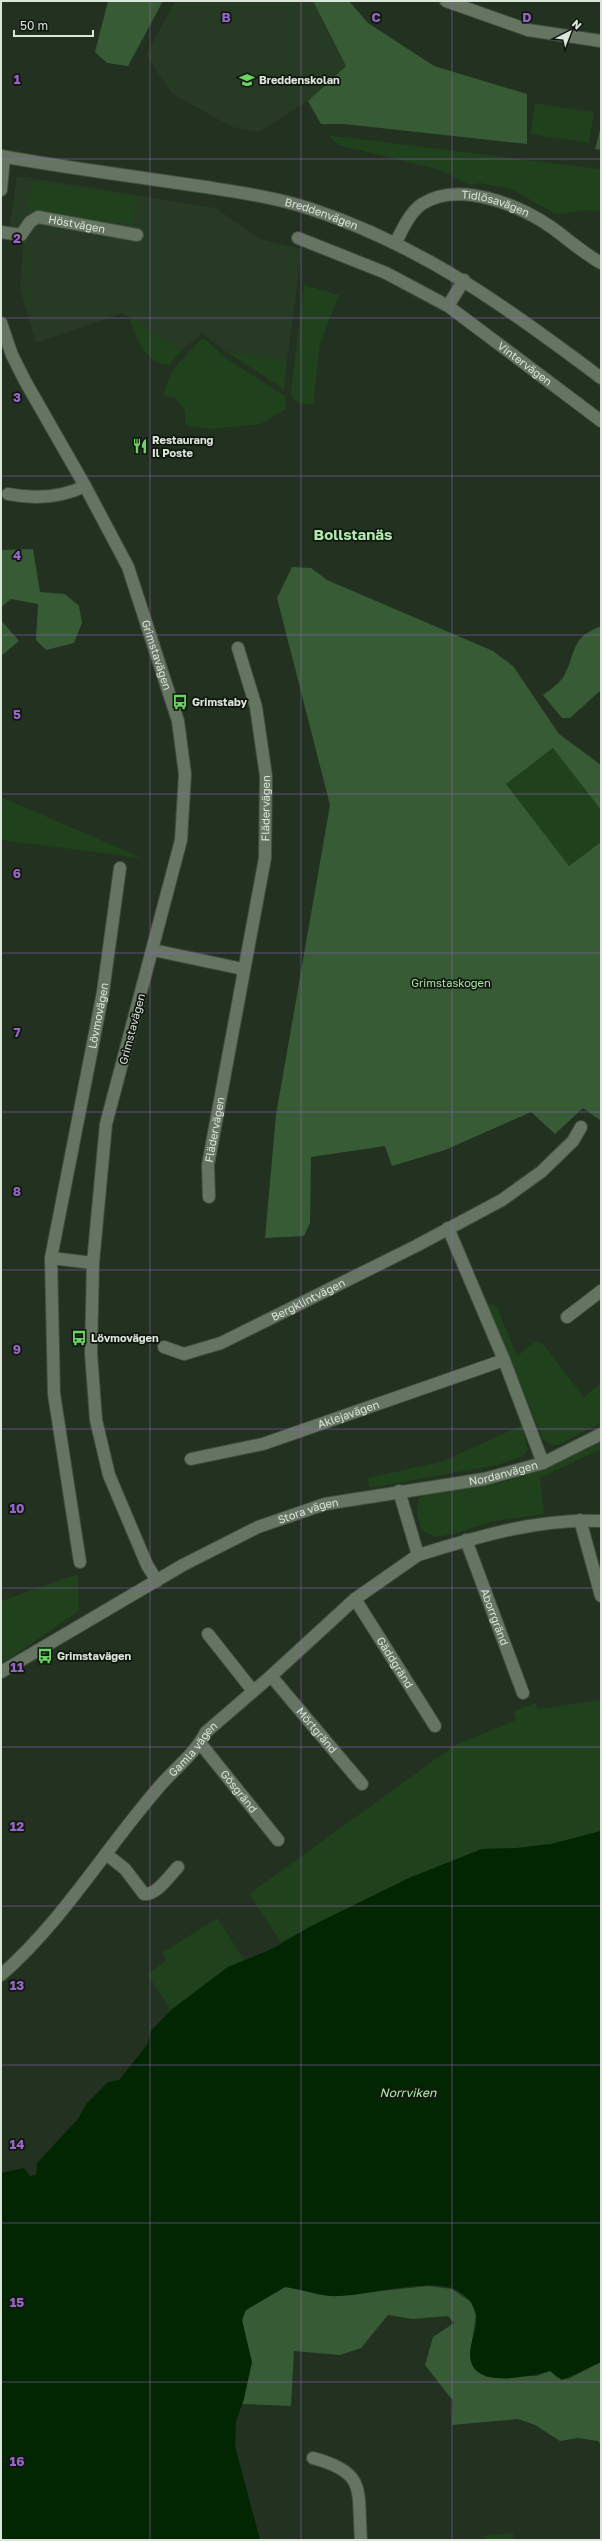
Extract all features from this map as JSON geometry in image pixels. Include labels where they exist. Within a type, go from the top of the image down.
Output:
[{"type":"street","points":[[453,3],[528,30],[601,41]]},
{"type":"street","points":[[1,190],[3,156]]},
{"type":"street","name":"Breddenvägen","points":[[3,156],[241,193],[310,208],[396,242],[464,280],[517,314],[601,378]]},
{"type":"street","name":"Tidlösavägen","points":[[396,242],[403,227],[421,205],[436,198],[459,194],[499,202],[531,215],[601,263]]},
{"type":"street","name":"Höstvägen","points":[[1,232],[21,234],[30,222],[38,217],[137,235]]},
{"type":"street","name":"Vintervägen","points":[[298,238],[386,273],[448,306],[601,421]]},
{"type":"street","points":[[448,306],[464,280]]},
{"type":"street","name":"Grimstavägen","points":[[1,323],[12,355],[25,381],[85,486],[128,567],[178,721],[185,774],[181,840],[106,1124],[93,1263],[91,1353],[96,1420],[109,1474],[147,1565],[157,1581]]},
{"type":"street","points":[[8,494],[29,498],[71,493],[85,486]]},
{"type":"street","name":"Flädervägen","points":[[209,1197],[208,1165],[243,969],[265,858],[266,776],[256,707],[238,648]]},
{"type":"street","name":"Lövmovägen","points":[[80,1562],[54,1394],[51,1258],[103,992],[120,868]]},
{"type":"street","points":[[153,950],[243,969]]},
{"type":"street","name":"Bergklintvägen","points":[[164,1347],[184,1354],[221,1343],[502,1200],[541,1172],[573,1141],[581,1127]]},
{"type":"street","points":[[448,1228],[504,1360],[543,1463]]},
{"type":"street","points":[[51,1258],[93,1263]]},
{"type":"street","points":[[567,1317],[601,1291]]},
{"type":"street","name":"Aklejavägen","points":[[191,1460],[263,1444],[504,1360]]},
{"type":"street","name":"Nordanvägen","points":[[399,1491],[484,1479],[543,1463],[601,1434]]},
{"type":"street","points":[[399,1491],[418,1555],[508,1528],[580,1520],[601,1521]]},
{"type":"street","name":"Stora vägen","points":[[1,1672],[220,1545],[290,1514],[325,1504],[399,1491]]},
{"type":"street","points":[[580,1520],[601,1596]]},
{"type":"street","name":"Aborrgränd","points":[[466,1540],[523,1693]]},
{"type":"street","name":"Gamla vägen","points":[[1,1975],[24,1955],[69,1903],[159,1787],[200,1743],[206,1732],[271,1676],[355,1599],[418,1555]]},
{"type":"street","name":"Gäddgränd","points":[[355,1599],[436,1726]]},
{"type":"street","points":[[208,1634],[253,1691]]},
{"type":"street","name":"Mörtgränd","points":[[271,1676],[362,1784]]},
{"type":"street","name":"Gösgränd","points":[[200,1743],[278,1840]]},
{"type":"street","points":[[106,1854],[125,1869],[144,1894],[150,1894],[178,1867]]},
{"type":"street","points":[[313,2458],[333,2463],[350,2473],[357,2486],[360,2540]]},
{"type":"shaded area","name":"Breddenskolan","points":[[175,1],[313,1],[346,66],[308,101],[259,132],[232,127],[172,94],[146,55]]},
{"type":"shaded area","points":[[535,103],[594,112],[589,143],[530,134]]},
{"type":"shaded area","points":[[328,135],[601,169],[601,211],[588,210],[556,214],[511,189],[480,183],[470,185],[440,170],[338,145]]},
{"type":"shaded area","points":[[17,176],[216,208],[260,239],[302,249],[287,362],[225,351],[202,333],[181,351],[122,313],[36,343],[20,288],[24,233],[9,229]]},
{"type":"shaded area","points":[[32,181],[136,196],[132,225],[27,210]]},
{"type":"shaded area","points":[[304,285],[339,295],[320,344],[313,405],[298,403],[292,397],[291,390]]},
{"type":"shaded area","points":[[129,317],[181,351],[169,365],[161,364],[147,355],[134,333]]},
{"type":"shaded area","points":[[205,339],[227,359],[285,396],[286,409],[261,424],[211,429],[185,425],[185,412],[175,398],[164,396],[166,387],[172,372],[177,365],[200,340]]},
{"type":"shaded area","points":[[225,351],[287,362],[284,389]]},
{"type":"shaded area","points":[[553,748],[601,810],[601,842],[569,866],[506,784]]},
{"type":"shaded area","points":[[1,797],[142,858],[1,840]]},
{"type":"shaded area","points":[[487,1302],[497,1307],[517,1356],[535,1342],[542,1343],[584,1397],[601,1383],[601,1423],[558,1445],[550,1444],[543,1439]]},
{"type":"shaded area","points":[[522,1425],[528,1450],[522,1457],[497,1465],[370,1488],[367,1478],[444,1461]]},
{"type":"shaded area","points":[[601,1442],[601,1449],[540,1478],[544,1514],[489,1522],[455,1534],[435,1537],[422,1530],[417,1516],[417,1508],[419,1499],[422,1495],[507,1481],[552,1466]]},
{"type":"shaded area","points":[[78,1574],[79,1611],[1,1664],[1,1601]]},
{"type":"shaded area","points":[[601,1700],[601,1831],[551,1844],[517,1848],[482,1849],[409,1878],[281,1942],[249,1894],[455,1745],[516,1720],[514,1711],[535,1703],[538,1709]]},
{"type":"shaded area","points":[[217,1918],[245,1961],[228,1967],[171,2010],[147,1974],[166,1961],[162,1953]]},
{"type":"shaded area","points":[[513,2533],[513,2540],[485,2540],[485,2536]]},
{"type":"green space","points":[[108,1],[163,1],[128,66],[107,63],[95,52]]},
{"type":"green space","points":[[313,1],[349,1],[368,23],[434,66],[527,94],[527,144],[344,124],[321,124],[308,101],[346,66]]},
{"type":"green space","points":[[601,126],[601,150],[595,149]]},
{"type":"green space","points":[[33,549],[40,592],[65,594],[79,606],[82,623],[74,643],[46,650],[36,640],[38,604],[11,599],[1,607],[1,550]]},
{"type":"green space","name":"Grimstaskogen","points":[[292,567],[311,568],[327,580],[493,651],[513,666],[559,734],[601,765],[601,810],[553,748],[506,784],[569,866],[601,842],[601,1121],[583,1108],[555,1134],[531,1112],[445,1150],[392,1166],[385,1146],[311,1157],[310,1223],[304,1236],[265,1238],[276,1115],[330,805],[277,598]]},
{"type":"green space","points":[[1,620],[19,641],[1,656]]},
{"type":"green space","points":[[601,626],[601,690],[570,718],[562,718],[543,695],[562,679],[576,646],[584,635]]},
{"type":"green space","points":[[429,2286],[452,2289],[471,2302],[476,2315],[471,2347],[486,2377],[537,2376],[550,2371],[558,2378],[568,2379],[601,2362],[601,2445],[598,2441],[578,2438],[560,2441],[535,2425],[518,2419],[452,2425],[453,2401],[425,2365],[433,2337],[454,2323],[448,2316],[413,2319],[388,2315],[361,2348],[340,2355],[294,2351],[291,2406],[242,2404],[244,2399],[246,2342],[242,2320],[246,2310],[285,2287],[330,2296]]},
{"type":"water","name":"Norrviken","points":[[601,1831],[601,2362],[562,2380],[550,2371],[516,2378],[490,2377],[480,2373],[473,2366],[470,2355],[476,2326],[474,2307],[469,2300],[454,2289],[442,2286],[427,2285],[344,2296],[330,2296],[285,2287],[246,2310],[242,2320],[252,2362],[244,2399],[236,2421],[235,2446],[260,2540],[1,2540],[1,2173],[24,2168],[30,2176],[36,2175],[37,2163],[78,2119],[87,2103],[108,2082],[119,2080],[147,2045],[151,2031],[171,2010],[228,1967],[272,1949],[311,1926],[409,1878],[482,1849],[517,1848],[551,1844]]},
{"type":"place","name":"Breddenskolan","points":[[247,80]]},
{"type":"place","name":"Restaurang Il Poste","points":[[140,446]]},
{"type":"place","name":"Grimstaby","points":[[180,702]]},
{"type":"place","name":"Lövmovägen","points":[[79,1338]]},
{"type":"place","name":"Grimstavägen","points":[[45,1656]]},
{"type":"district","name":"Bollstanäs","points":[[353,535]]}]
